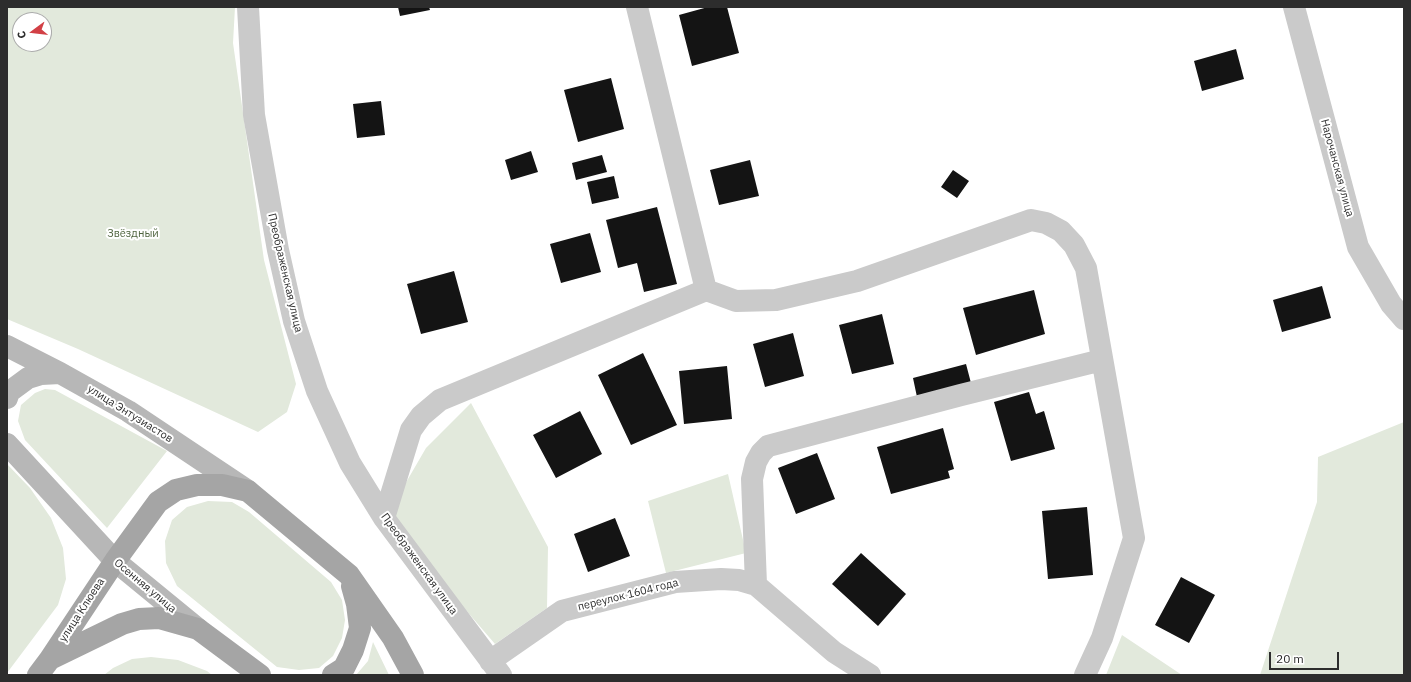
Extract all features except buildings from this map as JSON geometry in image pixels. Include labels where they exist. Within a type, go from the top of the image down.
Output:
[{"type":"main road","name":"улица Энтузиастов","points":[[7,346],[60,373],[128,411],[248,491]]},
{"type":"main road","points":[[7,398],[9,392],[28,378],[41,374],[60,373]]},
{"type":"main road","name":"Осенняя улица","points":[[7,444],[115,561],[198,629],[260,675]]},
{"type":"main road","name":"улица Клюева","points":[[44,667],[115,561],[158,502],[176,490],[197,485],[222,485],[248,491]]},
{"type":"main road","points":[[248,491],[349,575],[393,638],[413,675]]},
{"type":"main road","points":[[333,675],[344,668],[353,650],[360,628],[357,604],[349,575]]},
{"type":"main road","name":"улица Клюева","points":[[44,667],[122,624],[139,619],[159,618],[198,629]]},
{"type":"street","name":"Преображенская улица","points":[[248,7],[254,115],[278,250],[294,321],[317,391],[350,463],[384,518],[495,668]]},
{"type":"street","points":[[637,7],[706,290]]},
{"type":"street","name":"Нарочанская улица","points":[[1294,7],[1358,247],[1391,304],[1404,319]]},
{"type":"street","points":[[384,518],[411,430],[421,416],[440,400],[706,290],[736,301],[776,300],[857,281],[1031,220],[1046,223],[1061,231],[1074,245],[1086,268],[1134,538],[1102,638],[1085,675]]},
{"type":"street","points":[[756,585],[752,479],[756,462],[761,453],[768,446],[961,395],[1102,360]]},
{"type":"street","name":"переулок 1604 года","points":[[495,668],[562,611],[675,582],[721,579],[739,580],[756,585],[834,652],[870,675]]},
{"type":"green space","name":"Звёздный","points":[[7,7],[235,7],[233,43],[264,260],[296,384],[287,412],[258,432],[78,349],[7,319]]},
{"type":"green space","points":[[45,389],[55,390],[167,451],[107,528],[25,440],[18,421],[21,405],[35,393]]},
{"type":"green space","points":[[471,403],[548,547],[547,608],[495,644],[440,580],[390,510],[426,448]]},
{"type":"green space","points":[[1404,422],[1404,675],[1260,675],[1317,502],[1318,457]]},
{"type":"green space","points":[[7,464],[30,488],[51,518],[63,548],[66,579],[58,605],[7,673]]},
{"type":"green space","points":[[728,474],[746,553],[666,573],[648,501]]},
{"type":"green space","points":[[208,501],[232,502],[249,512],[331,582],[342,600],[345,620],[342,638],[333,656],[319,668],[299,670],[277,667],[177,586],[166,563],[165,541],[172,520],[187,507]]},
{"type":"green space","points":[[1122,635],[1182,675],[1106,675]]},
{"type":"green space","points":[[373,642],[389,675],[356,675],[368,661]]},
{"type":"green space","points":[[151,657],[178,660],[207,671],[212,675],[104,675],[113,668],[132,659]]}]
